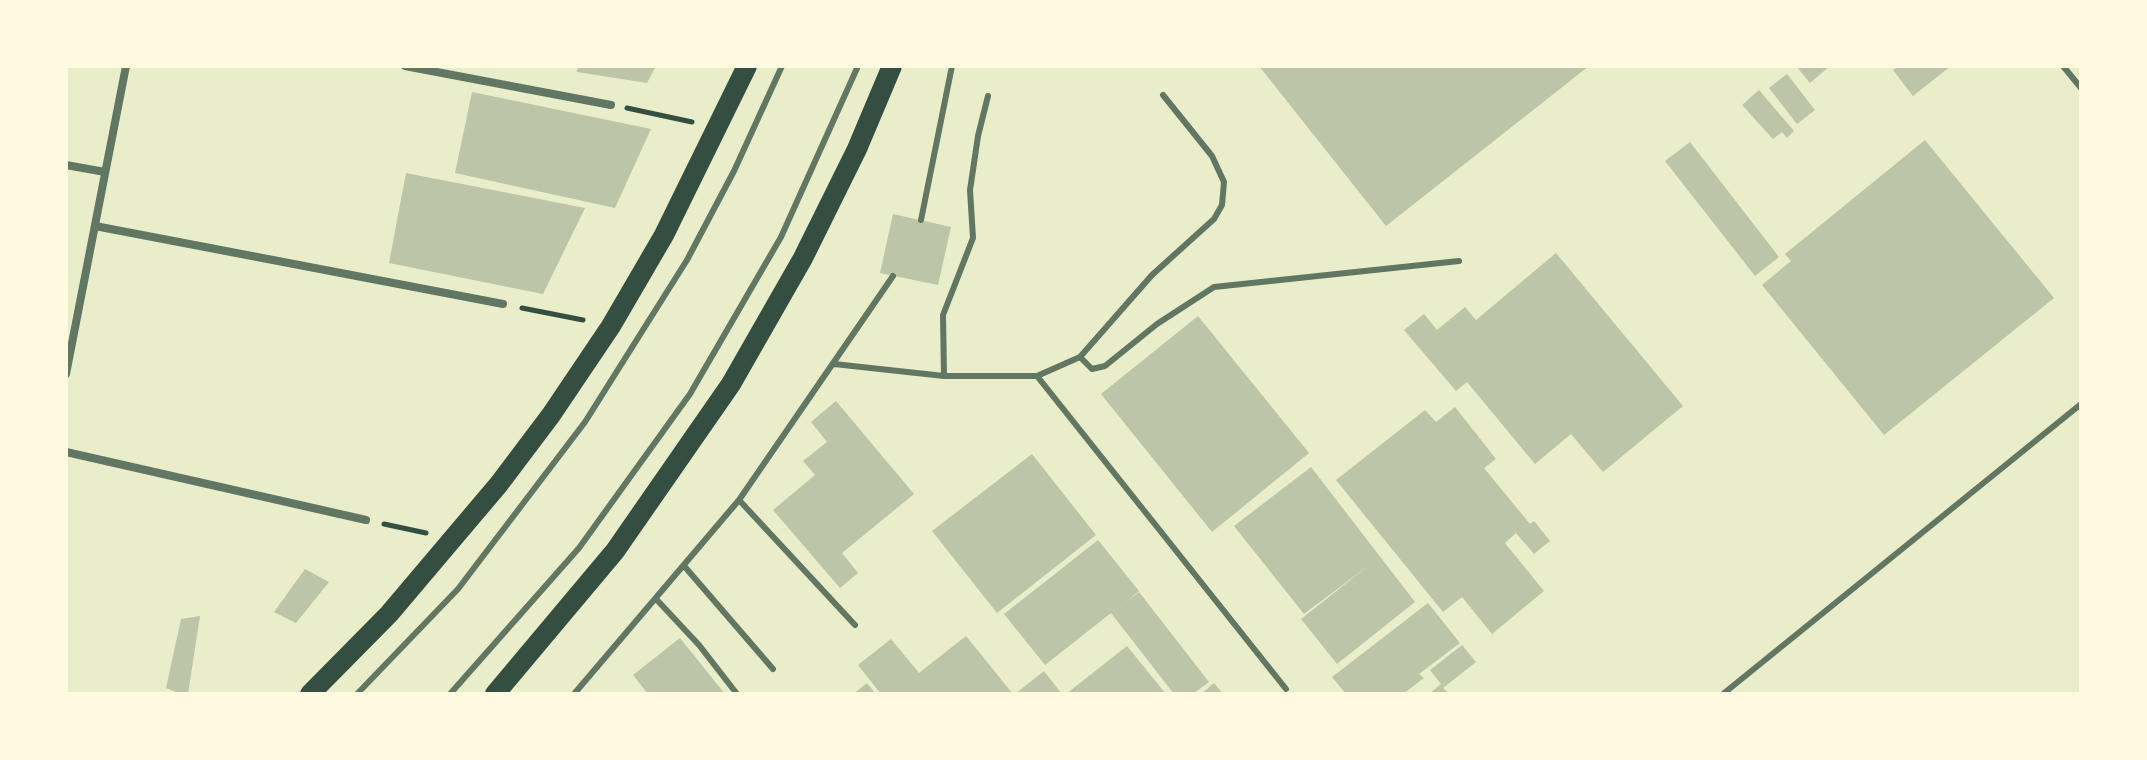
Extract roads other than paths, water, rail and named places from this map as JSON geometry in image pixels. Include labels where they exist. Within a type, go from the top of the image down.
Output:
[{"type":"main road","points":[[310,694],[389,614],[454,539],[551,415],[611,326],[720,128],[747,66]]},
{"type":"main road","points":[[495,694],[615,551],[731,384],[803,258],[857,149],[892,66]]},
{"type":"street","points":[[66,374],[69,345],[126,66]]},
{"type":"street","points":[[405,66],[611,105]]},
{"type":"street","points":[[66,165],[105,172]]},
{"type":"street","points":[[95,226],[503,304]]},
{"type":"street","points":[[66,452],[366,520]]},
{"type":"lane","points":[[357,694],[458,589],[585,422],[687,260],[734,171],[782,66]]},
{"type":"lane","points":[[450,694],[579,548],[690,394],[781,237],[858,66]]},
{"type":"lane","points":[[921,220],[952,66]]},
{"type":"lane","points":[[2063,66],[2081,88]]},
{"type":"lane","points":[[834,364],[944,376],[1037,376],[1080,357],[1152,275],[1214,219],[1222,205],[1224,182],[1212,156],[1163,95]]},
{"type":"lane","points":[[944,376],[943,315],[973,238],[970,190],[988,96]]},
{"type":"lane","points":[[1080,357],[1092,369],[1105,366],[1157,324],[1214,287],[1459,261]]},
{"type":"lane","points":[[574,694],[739,500],[893,276]]},
{"type":"lane","points":[[1037,376],[1286,689]]},
{"type":"lane","points":[[1723,694],[2081,404]]},
{"type":"lane","points":[[739,500],[855,625]]},
{"type":"lane","points":[[685,567],[773,669]]},
{"type":"lane","points":[[657,600],[737,694]]}]
